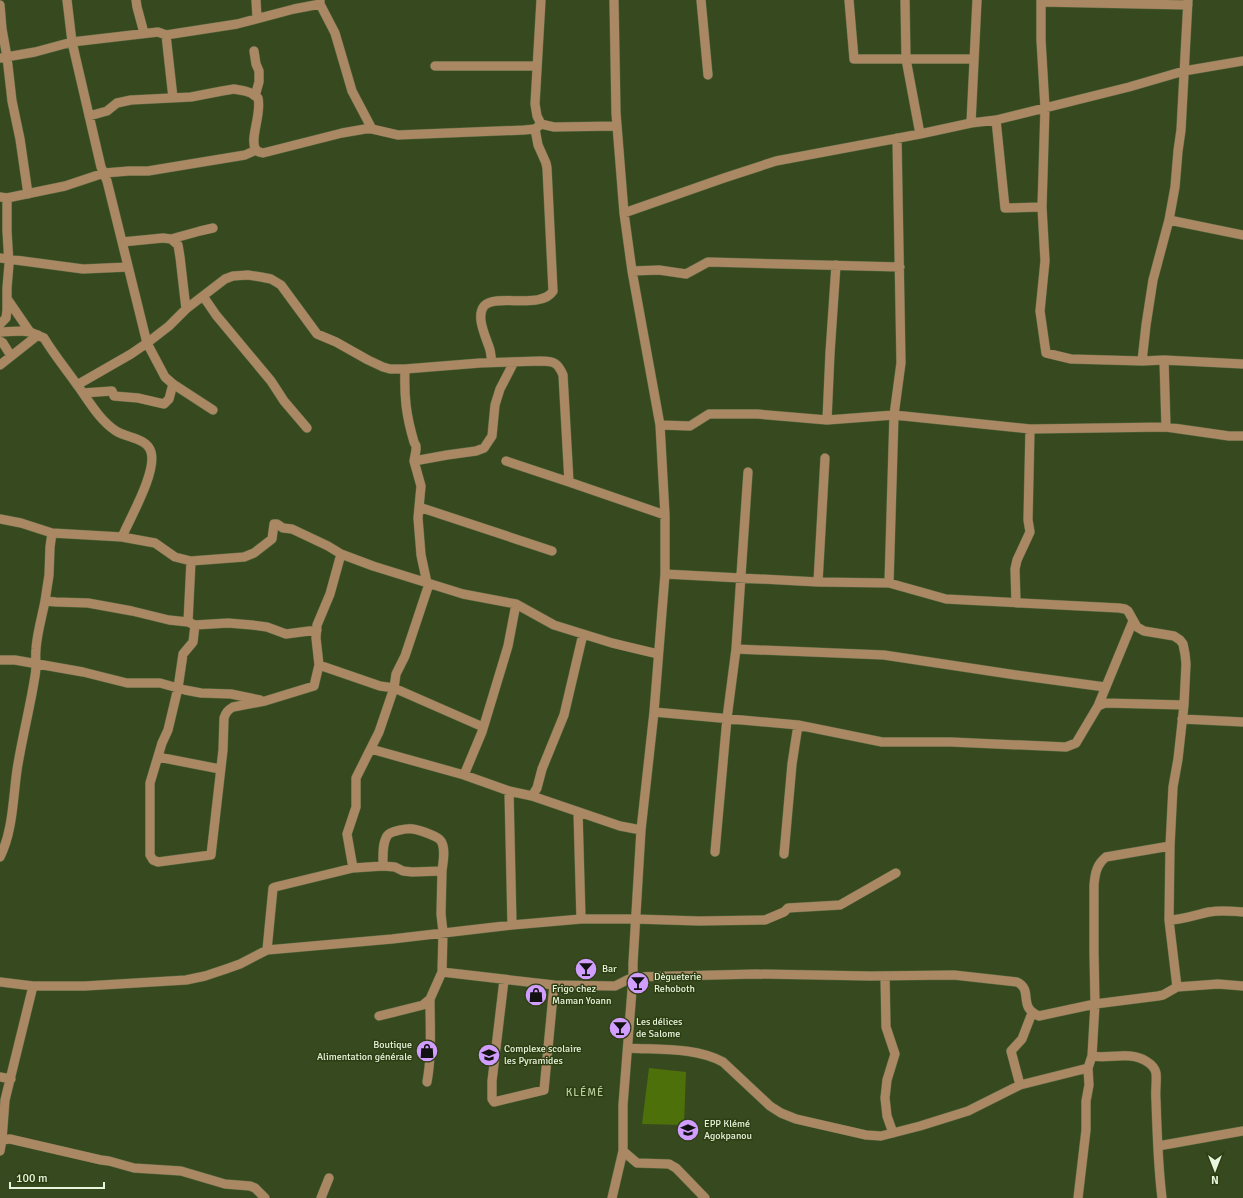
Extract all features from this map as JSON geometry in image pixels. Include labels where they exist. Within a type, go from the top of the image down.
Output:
[{"type":"street","points":[[67,0],[72,42],[89,116],[101,167],[107,181],[146,343],[165,377],[173,384],[213,410]]},
{"type":"street","points":[[136,0],[144,33]]},
{"type":"street","points":[[256,0],[257,18]]},
{"type":"street","points":[[492,362],[482,326],[481,315],[484,307],[488,303],[494,301],[544,298],[553,291],[547,168],[538,145],[537,116],[534,104],[541,0]]},
{"type":"street","points":[[612,1198],[623,1151],[623,1105],[633,977],[641,830],[654,712],[665,574],[665,515],[660,424],[632,271],[624,213],[617,126],[614,0]]},
{"type":"street","points":[[701,0],[708,75]]},
{"type":"street","points":[[849,0],[854,59],[973,59]]},
{"type":"street","points":[[905,0],[906,59],[920,134]]},
{"type":"street","points":[[971,122],[977,0]]},
{"type":"street","points":[[1142,361],[1153,280],[1170,220],[1175,187],[1181,130],[1188,3],[1041,1],[1041,40],[1045,108],[1042,207],[1045,261],[1040,311],[1046,353],[1071,359],[1142,361],[1164,360],[1243,364]]},
{"type":"street","points":[[4,57],[35,52],[72,42],[144,33],[158,32],[166,35],[237,24],[320,2],[335,33],[352,91],[372,129]]},
{"type":"street","points":[[0,5],[4,57],[20,139],[28,194]]},
{"type":"street","points":[[166,35],[173,98]]},
{"type":"street","points":[[254,52],[259,71],[259,82],[255,96]]},
{"type":"street","points":[[624,213],[776,161],[920,134],[971,122],[996,120],[1129,87],[1184,71],[1243,61]]},
{"type":"street","points":[[435,66],[537,66]]},
{"type":"street","points":[[89,116],[107,111],[117,104],[131,100],[191,97],[234,89],[245,91],[258,98],[259,111],[254,147],[256,150],[263,153],[342,133],[365,129],[372,129],[398,135],[487,132],[538,127],[617,126]]},
{"type":"street","points":[[996,120],[1005,208],[1042,207]]},
{"type":"street","points":[[889,583],[894,415],[902,363],[897,138]]},
{"type":"street","points":[[0,324],[6,318],[7,299],[4,259],[7,227],[3,198],[66,186],[104,174],[169,168],[245,155],[256,150]]},
{"type":"street","points":[[1170,220],[1243,235]]},
{"type":"street","points":[[122,242],[163,238],[171,239],[213,228]]},
{"type":"street","points":[[171,239],[178,245],[186,309]]},
{"type":"street","points":[[4,259],[83,269],[128,267]]},
{"type":"street","points":[[632,271],[659,270],[686,274],[708,262],[900,267]]},
{"type":"street","points":[[827,420],[836,265]]},
{"type":"street","points":[[77,385],[131,354],[169,326],[186,309],[225,278],[248,275],[261,276],[271,279],[281,285],[317,334],[336,342],[383,367],[390,369],[405,369],[492,362],[551,361],[560,369],[563,375],[569,482]]},
{"type":"street","points":[[203,296],[216,315],[271,381],[284,401],[307,428]]},
{"type":"street","points":[[7,299],[15,312],[34,334]]},
{"type":"street","points":[[0,332],[21,331],[44,338],[97,414],[116,431],[143,442],[148,446],[151,453],[151,470],[122,537]]},
{"type":"street","points":[[0,365],[34,334]]},
{"type":"street","points":[[0,341],[3,343],[11,356]]},
{"type":"street","points":[[1164,360],[1166,427]]},
{"type":"street","points":[[414,461],[476,452],[484,448],[492,436],[495,405],[500,389],[514,362]]},
{"type":"street","points":[[353,868],[347,834],[356,807],[356,778],[379,732],[394,688],[396,674],[405,656],[428,584],[421,555],[418,518],[421,486],[414,461],[416,446],[406,412],[404,391],[405,369]]},
{"type":"street","points":[[83,393],[112,391],[114,396],[138,398],[164,404],[169,399],[173,384]]},
{"type":"street","points":[[660,424],[690,426],[710,414],[758,414],[827,420],[894,415],[1030,429],[1166,427],[1229,436],[1243,436]]},
{"type":"street","points":[[1016,603],[1015,569],[1017,560],[1030,532],[1028,520],[1030,429]]},
{"type":"street","points":[[818,582],[825,458]]},
{"type":"street","points":[[506,461],[665,515]]},
{"type":"street","points":[[715,852],[727,718],[736,649],[748,472]]},
{"type":"street","points":[[419,507],[552,551]]},
{"type":"street","points":[[0,519],[21,523],[52,533],[122,537],[155,543],[174,557],[191,561],[244,557],[254,553],[272,538],[274,524],[277,524],[283,528],[292,529],[328,546],[340,554],[428,584],[463,594],[516,604],[554,625],[612,643],[658,654]]},
{"type":"street","points":[[0,856],[4,848],[10,825],[19,758],[36,672],[37,638],[41,615],[46,601],[52,533]]},
{"type":"street","points":[[191,561],[191,623],[193,642],[182,658],[178,688],[168,730],[150,783],[150,854],[153,860],[158,862],[211,855],[223,750],[224,718],[226,713],[233,707],[265,701],[314,686],[319,665],[316,638],[317,630],[321,613],[330,594],[340,554]]},
{"type":"street","points":[[665,574],[818,582],[889,583],[946,599],[1119,608],[1128,611],[1137,627],[1144,631],[1174,636],[1180,640],[1183,644],[1186,664],[1184,705],[1173,786],[1170,846],[1169,920],[1177,987]]},
{"type":"street","points":[[46,601],[88,603],[132,611],[169,620],[191,623],[228,623],[267,627],[286,634],[317,630]]},
{"type":"street","points":[[464,775],[483,726],[508,646],[516,604]]},
{"type":"street","points":[[654,712],[798,725],[882,742],[951,742],[1066,747],[1076,743],[1098,706],[1133,621]]},
{"type":"street","points":[[532,796],[564,715],[583,634]]},
{"type":"street","points":[[736,649],[884,655],[1105,687]]},
{"type":"street","points":[[0,660],[15,660],[93,674],[127,683],[160,683],[202,693],[232,694],[265,701]]},
{"type":"street","points":[[319,665],[380,686],[394,688],[483,726]]},
{"type":"street","points":[[1098,706],[1105,703],[1184,705]]},
{"type":"street","points":[[1182,719],[1243,722]]},
{"type":"street","points":[[784,854],[792,764],[798,725]]},
{"type":"street","points":[[371,749],[464,775],[508,791],[532,796],[620,826],[641,830]]},
{"type":"street","points":[[158,757],[220,769]]},
{"type":"street","points":[[508,791],[512,925]]},
{"type":"street","points":[[578,812],[581,919]]},
{"type":"street","points":[[383,866],[383,853],[386,837],[390,833],[410,829],[441,840],[443,847],[441,914],[443,932],[442,972],[430,999],[430,1046],[427,1082]]},
{"type":"street","points":[[1078,1198],[1086,1130],[1086,1101],[1089,1085],[1088,1068],[1092,1056],[1096,1004],[1094,953],[1095,876],[1099,862],[1106,857],[1170,846]]},
{"type":"street","points":[[267,950],[273,888],[275,887],[353,868],[383,866],[395,867],[403,871],[412,872],[442,871]]},
{"type":"street","points":[[0,982],[33,986],[85,986],[186,980],[205,976],[240,964],[267,950],[392,939],[443,932],[581,919],[699,921],[765,920],[784,912],[788,908],[840,905],[896,873]]},
{"type":"street","points":[[1169,920],[1181,919],[1210,912],[1243,912]]},
{"type":"street","points":[[442,972],[554,985],[615,986],[633,977],[756,974],[954,976],[1016,982],[1023,986],[1028,1008],[1032,1013],[1039,1016],[1096,1004],[1163,995],[1177,987],[1218,984],[1243,986]]},
{"type":"street","points":[[885,976],[886,1027],[895,1054],[889,1071],[885,1093],[887,1116],[893,1133]]},
{"type":"street","points":[[504,980],[492,1081],[492,1099],[494,1102],[544,1090],[554,985]]},
{"type":"street","points":[[0,1151],[5,1100],[33,986]]},
{"type":"street","points":[[379,1016],[424,1004],[430,999]]},
{"type":"street","points":[[1020,1085],[1011,1051],[1022,1038],[1032,1013]]},
{"type":"street","points":[[628,1048],[690,1051],[714,1057],[723,1062],[770,1106],[781,1113],[796,1119],[866,1135],[881,1136],[968,1111],[1020,1085],[1088,1068]]},
{"type":"street","points":[[1092,1056],[1135,1056],[1146,1061],[1156,1072],[1155,1097],[1162,1198]]},
{"type":"street","points":[[0,1077],[10,1079]]},
{"type":"street","points":[[1158,1146],[1243,1132]]},
{"type":"street","points":[[1,1139],[109,1161],[134,1168],[181,1171],[220,1183],[250,1186],[255,1188],[265,1198]]},
{"type":"street","points":[[623,1151],[637,1163],[669,1164],[676,1168],[705,1198]]},
{"type":"street","points":[[321,1198],[329,1178]]},
{"type":"green space","points":[[649,1068],[686,1072],[684,1125],[642,1124]]},
{"type":"place","name":"Bar","points":[[586,969]]},
{"type":"place","name":"Dègueterie Rehoboth","points":[[638,983]]},
{"type":"place","name":"Frigo chez Maman Yoann","points":[[536,995]]},
{"type":"place","name":"Les délices de Salome","points":[[620,1028]]},
{"type":"place","name":"Boutique Alimentation générale","points":[[427,1051]]},
{"type":"place","name":"Complexe scolaire les Pyramides","points":[[489,1055]]},
{"type":"place","name":"EPP Klémé Agokpanou","points":[[688,1130]]},
{"type":"district","name":"KLÉMÉ","points":[[585,1092]]}]
